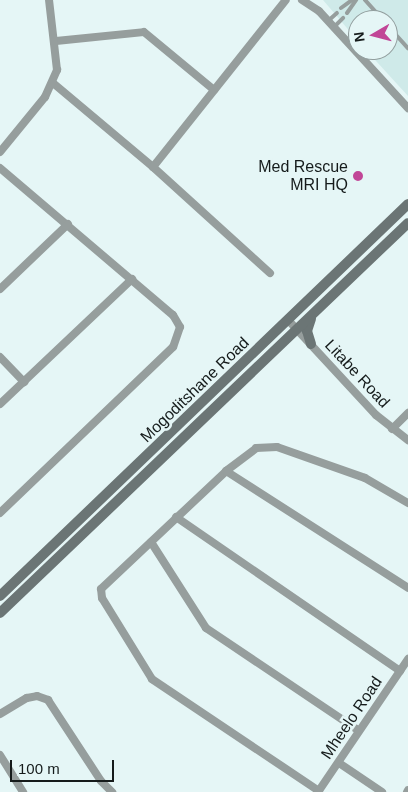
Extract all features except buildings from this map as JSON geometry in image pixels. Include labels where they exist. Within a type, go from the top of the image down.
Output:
[{"type":"main road","name":"Mogoditshane Road","points":[[0,596],[290,321],[408,204]]},
{"type":"main road","name":"Mogoditshane Road","points":[[0,613],[408,223]]},
{"type":"main road","points":[[311,344],[307,331],[314,314]]},
{"type":"street","points":[[0,152],[53,83],[58,64],[49,0]]},
{"type":"street","points":[[153,167],[286,0]]},
{"type":"street","points":[[302,0],[328,21],[408,108]]},
{"type":"street","points":[[56,42],[144,32],[214,90]]},
{"type":"street","points":[[53,83],[153,167],[270,273]]},
{"type":"street","points":[[0,168],[173,315],[180,327],[177,341],[0,513]]},
{"type":"street","points":[[0,289],[68,224]]},
{"type":"street","points":[[0,404],[132,279]]},
{"type":"street","name":"Litabe Road","points":[[290,321],[392,430],[408,440]]},
{"type":"street","points":[[0,357],[24,382]]},
{"type":"street","points":[[392,430],[408,413]]},
{"type":"street","points":[[319,792],[150,678],[100,592],[226,470],[256,448],[277,447],[365,478],[408,503]]},
{"type":"street","points":[[226,470],[408,588]]},
{"type":"street","points":[[176,517],[400,671]]},
{"type":"street","points":[[151,542],[206,628],[359,731]]},
{"type":"street","name":"Mheelo Road","points":[[319,792],[408,659]]},
{"type":"street","points":[[0,714],[27,698],[37,696],[48,700],[101,780],[112,792]]},
{"type":"street","points":[[0,755],[23,792]]},
{"type":"street","points":[[339,763],[382,792]]},
{"type":"lane","points":[[341,8],[352,0]]},
{"type":"lane","points":[[347,13],[356,0]]},
{"type":"lane","points":[[365,0],[374,10]]},
{"type":"lane","points":[[328,21],[337,12]]},
{"type":"lane","points":[[334,28],[342,18]]},
{"type":"lane","points":[[398,37],[408,48]]},
{"type":"shaded area","points":[[323,0],[408,0],[408,96],[375,60],[398,60],[398,10],[348,10],[348,29]]},
{"type":"place","name":"Med Rescue MRI HQ","points":[[358,176]]}]
